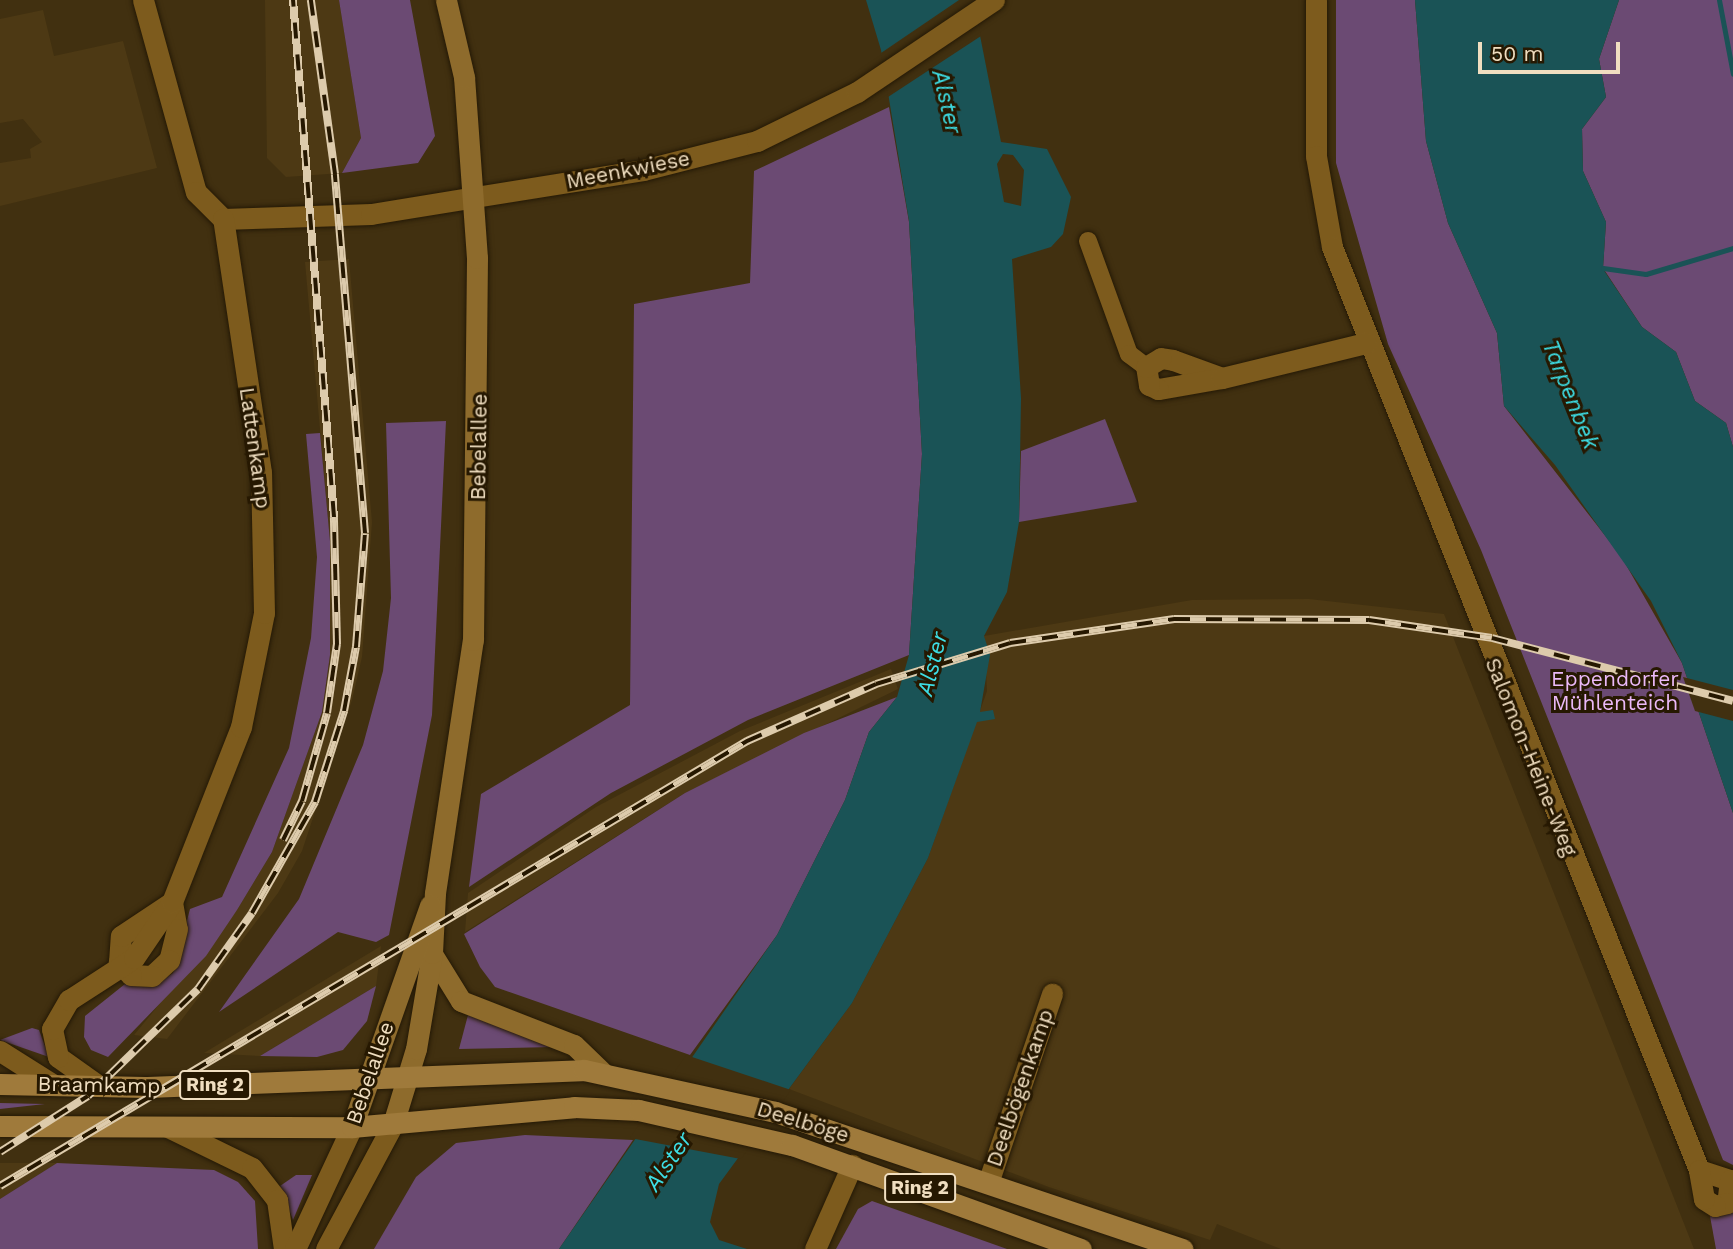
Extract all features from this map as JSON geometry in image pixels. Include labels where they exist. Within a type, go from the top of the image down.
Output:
[{"type":"main road","name":"Bebelallee","points":[[393,1124],[408,1079],[432,953],[435,893],[473,640],[480,417],[475,197],[464,77],[446,0]]},
{"type":"main road","name":"Bebelallee","points":[[352,1127],[435,893]]},
{"type":"main road","points":[[432,953],[461,1001],[574,1045],[603,1073]]},
{"type":"main road","name":"Deelböge","points":[[408,1079],[513,1069],[603,1073],[658,1084],[775,1112],[1183,1249]]},
{"type":"main road","name":"Braamkamp","points":[[0,1084],[99,1086],[408,1079]]},
{"type":"main road","name":"Deelböge","points":[[393,1124],[574,1107],[639,1110],[759,1135],[852,1165],[1081,1249]]},
{"type":"main road","name":"Braamkamp","points":[[0,1126],[352,1127],[393,1124]]},
{"type":"street","points":[[144,0],[197,192],[223,219]]},
{"type":"street","name":"Salomon-Heine-Weg","points":[[1316,0],[1316,156],[1332,247],[1366,343],[1699,1170],[1702,1195],[1711,1205],[1727,1203],[1732,1184],[1699,1170]]},
{"type":"street","name":"Meenkwiese","points":[[223,219],[371,214],[643,170],[757,141],[884,73],[985,6]]},
{"type":"street","name":"Lattenkamp","points":[[99,1086],[58,1056],[52,1029],[69,1000],[122,967],[172,902],[241,727],[264,613],[261,472],[223,219]]},
{"type":"street","points":[[1088,241],[1129,354],[1146,367],[1149,385],[1158,389],[1222,378],[1366,343]]},
{"type":"street","points":[[1146,367],[1152,360],[1173,360],[1222,378]]},
{"type":"street","name":"Lattenkamp","points":[[122,967],[141,978],[163,968],[177,929],[172,902]]},
{"type":"street","name":"Deelbögenkamp","points":[[988,1183],[1052,994]]},
{"type":"street","points":[[0,1051],[52,1084]]},
{"type":"street","name":"Bebelallee","points":[[326,1249],[393,1124]]},
{"type":"street","points":[[169,1127],[252,1168],[277,1200],[284,1249]]},
{"type":"street","name":"Bebelallee","points":[[295,1249],[352,1127]]},
{"type":"street","points":[[815,1249],[852,1165]]},
{"type":"shaded area","points":[[265,0],[339,0],[361,138],[342,173],[286,177],[267,158]]},
{"type":"shaded area","points":[[43,10],[54,56],[123,41],[157,168],[0,206],[0,163],[31,158],[30,149],[42,142],[23,119],[0,123],[0,19]]},
{"type":"shaded area","points":[[349,259],[372,522],[362,657],[352,700],[302,851],[278,893],[167,1039],[134,1035],[237,910],[272,852],[322,712],[330,655],[330,541],[305,262]]},
{"type":"shaded area","points":[[1309,599],[1444,614],[1694,1249],[1281,1249],[1217,1224],[1210,1240],[1049,1187],[789,1089],[852,1003],[928,858],[987,691],[984,636],[1192,600]]},
{"type":"shaded area","points":[[891,669],[898,689],[685,793],[465,932],[468,893],[596,807],[740,731]]},
{"type":"shaded area","points":[[381,946],[376,986],[260,1056],[204,1053]]},
{"type":"shaded area","points":[[0,1163],[57,1163],[0,1199]]},
{"type":"green space","points":[[339,0],[410,0],[435,136],[418,163],[342,173],[361,138]]},
{"type":"green space","name":"Eppendorfer Mühlenteich","points":[[1336,0],[1415,0],[1426,141],[1448,223],[1497,333],[1504,406],[1621,556],[1682,663],[1733,813],[1733,1165],[1723,1160],[1481,550],[1388,344],[1336,163]]},
{"type":"green space","points":[[1619,0],[1733,0],[1733,447],[1726,423],[1695,401],[1676,352],[1642,327],[1603,268],[1606,222],[1583,171],[1582,129],[1606,97],[1599,59]]},
{"type":"green space","points":[[889,107],[909,222],[922,454],[909,655],[748,720],[611,793],[469,887],[481,794],[630,705],[634,304],[750,283],[754,171]]},
{"type":"green space","points":[[1105,419],[1137,502],[1019,522],[1021,451]]},
{"type":"green space","points":[[446,421],[432,715],[389,935],[376,942],[338,932],[219,1012],[299,899],[363,745],[383,671],[391,598],[386,423]]},
{"type":"green space","points":[[320,433],[330,541],[330,655],[322,712],[272,852],[237,910],[206,956],[108,1057],[91,1050],[84,1037],[85,1016],[125,984],[153,986],[173,973],[190,909],[222,897],[289,748],[311,638],[317,557],[306,434]]},
{"type":"green space","points":[[897,697],[869,732],[845,800],[777,935],[690,1055],[495,987],[480,967],[464,934],[685,793],[804,733]]},
{"type":"green space","points":[[376,986],[367,1021],[343,1050],[317,1057],[260,1056]]},
{"type":"green space","points":[[468,1015],[554,1047],[459,1049]]},
{"type":"green space","points":[[32,1028],[39,1030],[49,1057],[0,1040]]},
{"type":"green space","points":[[0,1103],[45,1104],[0,1109]]},
{"type":"green space","points":[[525,1135],[633,1140],[559,1249],[374,1249],[416,1177],[456,1143]]},
{"type":"green space","points":[[57,1163],[214,1170],[238,1182],[255,1201],[258,1249],[0,1249],[0,1199]]},
{"type":"green space","points":[[296,1175],[312,1175],[293,1220],[280,1186]]},
{"type":"green space","points":[[872,1201],[1007,1249],[836,1249],[858,1209]]},
{"type":"green space","points":[[1733,1210],[1733,1249],[1716,1249],[1710,1216]]},
{"type":"water","name":"Alster","points":[[866,0],[973,0],[1001,142],[1047,149],[1071,197],[1063,234],[1051,247],[1012,259],[1021,398],[1019,522],[1007,592],[984,636],[990,655],[980,712],[993,710],[995,719],[977,722],[928,858],[852,1003],[719,1184],[710,1222],[719,1240],[747,1249],[559,1249],[777,935],[845,800],[869,732],[897,697],[909,655],[922,454],[909,221],[881,50]],"holes":[[[1003,154],[1013,155],[1024,170],[1021,206],[1004,202],[997,164]]]},
{"type":"water","name":"Eppendorfer Mühlenteich","points":[[1415,0],[1619,0],[1599,59],[1606,97],[1582,129],[1583,171],[1606,222],[1603,269],[1642,327],[1676,352],[1695,401],[1726,423],[1733,447],[1733,813],[1682,663],[1651,601],[1555,465],[1504,406],[1497,333],[1448,223],[1426,141]]},
{"type":"pier","points":[[959,0],[974,0],[981,36],[888,97],[881,53]]},
{"type":"pier","points":[[1683,677],[1733,690],[1733,721],[1695,711]]},
{"type":"pier","points":[[686,1055],[791,1090],[741,1159],[630,1138]]},
{"type":"waterway","points":[[1719,0],[1733,74]]},
{"type":"waterway","points":[[1603,268],[1646,274],[1733,248]]},
{"type":"railway","points":[[283,840],[302,801],[327,713],[337,644],[334,517],[293,0]]},
{"type":"railway","points":[[0,1152],[88,1096],[198,989],[252,913],[315,802],[344,711],[356,647],[365,533],[335,174],[311,0]]},
{"type":"railway","points":[[0,1186],[747,741],[876,684],[1010,643],[1174,619],[1369,620],[1492,638],[1733,701]]},
{"type":"water label","name":"Tarpenbek","points":[[1570,395]]}]
